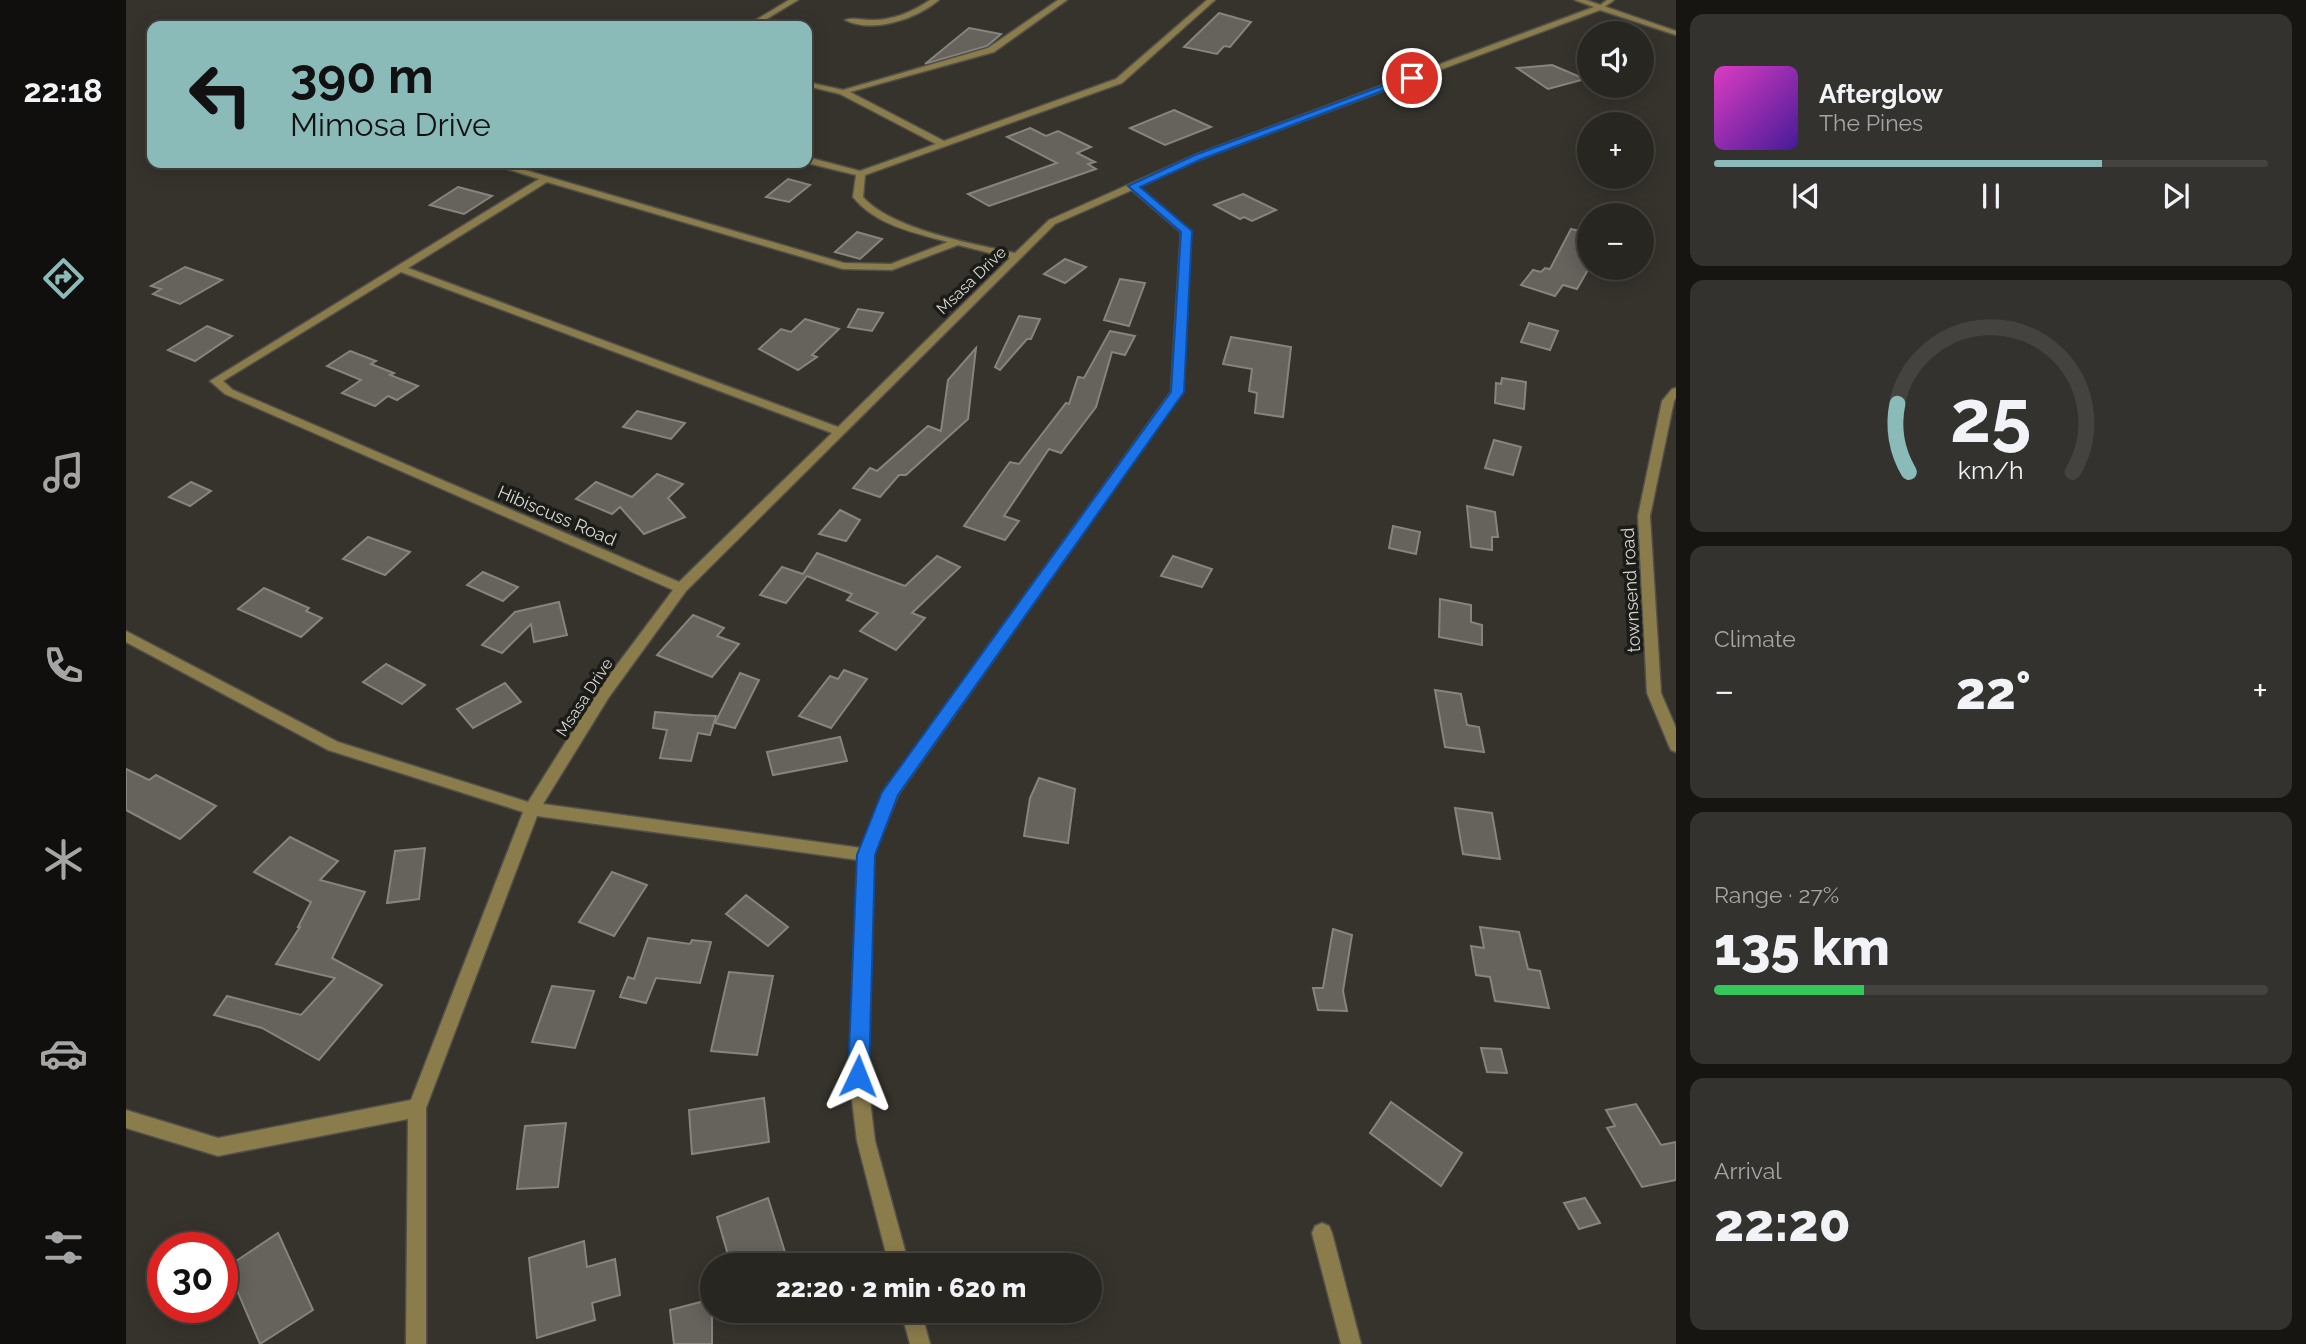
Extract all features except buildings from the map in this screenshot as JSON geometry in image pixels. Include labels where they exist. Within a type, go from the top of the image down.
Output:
[{"type":"street","points":[[758,21],[794,0]]},
{"type":"street","points":[[849,20],[872,23],[897,21],[915,14],[935,0]]},
{"type":"street","points":[[843,92],[991,50],[1063,0]]},
{"type":"street","points":[[812,161],[861,173],[1119,81],[1211,0]]},
{"type":"street","points":[[1579,0],[1676,33]]},
{"type":"street","name":"Msasa Drive","points":[[417,1108],[532,809],[604,693],[681,589],[1052,222],[1198,157],[1601,7]]},
{"type":"street","points":[[812,84],[843,92],[943,144]]},
{"type":"street","points":[[507,168],[843,266],[892,267],[955,243]]},
{"type":"street","points":[[861,173],[858,197],[865,208],[955,243],[1018,257]]},
{"type":"street","points":[[400,268],[544,180]]},
{"type":"street","points":[[896,1253],[866,1141],[858,1076],[866,855],[891,792],[1178,392],[1186,231],[1133,186]]},
{"type":"street","points":[[400,268],[841,432]]},
{"type":"street","name":"Hibiscuss Road","points":[[400,268],[216,381],[229,392],[681,589]]},
{"type":"street","name":"townsend road","points":[[1676,391],[1668,401],[1644,516],[1654,693],[1676,746]]},
{"type":"street","points":[[126,636],[333,746],[532,809],[866,855]]},
{"type":"street","points":[[126,1119],[218,1147],[417,1108],[416,1344]]},
{"type":"street","points":[[1322,1233],[1351,1344]]},
{"type":"street","points":[[914,1323],[920,1344]]},
{"type":"lane","points":[[1601,7],[1611,0]]},
{"type":"route","points":[[858,1076],[866,855],[891,792],[1178,392],[1186,231],[1133,186],[1198,157],[1412,78]]}]
